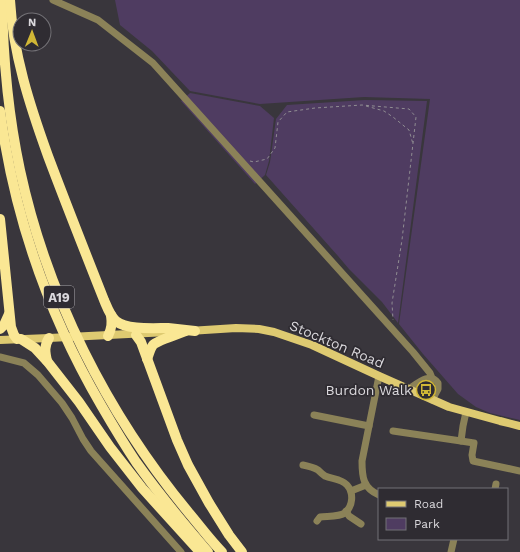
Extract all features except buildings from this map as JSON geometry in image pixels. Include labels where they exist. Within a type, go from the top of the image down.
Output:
[{"type":"highway","name":"A19","points":[[2,0],[8,93],[20,170],[30,211],[44,256],[63,306],[106,393],[147,459],[175,497],[222,552]]},
{"type":"highway","points":[[10,0],[19,60],[34,116],[63,196],[111,316],[112,324],[108,336]]},
{"type":"highway","name":"A19","points":[[0,112],[9,170],[21,217],[43,285],[72,350],[93,392],[136,462],[168,504],[208,552]]},
{"type":"highway","points":[[0,219],[9,313],[14,335],[34,348],[47,360],[110,447],[142,488],[200,552]]},
{"type":"highway","points":[[0,329],[4,325],[9,313]]},
{"type":"highway","points":[[111,316],[121,325],[130,327],[169,328],[191,331]]},
{"type":"highway","points":[[147,360],[149,352],[154,344],[161,340],[191,331]]},
{"type":"highway","points":[[136,334],[141,342],[177,440],[188,465],[209,503],[229,535],[242,552]]},
{"type":"highway","points":[[47,360],[45,346],[53,338]]},
{"type":"main road","name":"Stockton Road","points":[[0,340],[108,336],[236,328],[259,329],[274,332],[312,345],[409,390],[450,407],[520,426]]},
{"type":"street","points":[[53,0],[98,20],[153,63],[394,331],[430,373],[432,378],[436,380],[438,383],[438,390],[432,400]]},
{"type":"street","points":[[0,356],[24,363],[38,374],[62,403],[91,451],[181,552]]},
{"type":"street","points":[[378,376],[362,461],[362,474],[366,485],[373,493],[378,496]]},
{"type":"street","points":[[409,390],[428,378],[432,378]]},
{"type":"street","points":[[461,441],[462,426],[466,412]]},
{"type":"street","points":[[314,415],[368,426]]},
{"type":"street","points":[[393,431],[474,443],[472,456],[473,461],[520,471]]},
{"type":"street","points":[[303,466],[308,466],[318,470],[323,475],[346,484],[351,491],[352,499],[344,513],[320,517],[317,521]]},
{"type":"street","points":[[351,491],[366,485]]},
{"type":"street","points":[[346,511],[349,516],[361,524]]},
{"type":"street","points":[[451,552],[454,540]]},
{"type":"path","points":[[362,105],[384,111],[394,117],[409,130],[413,145]]},
{"type":"path","points":[[239,159],[254,162],[268,159],[275,148],[278,122],[287,112],[315,108],[362,105],[409,109],[416,117],[402,240],[392,303],[394,331]]},
{"type":"green space","points":[[115,0],[520,0],[520,420],[490,413],[476,407],[458,394],[399,324],[430,99],[364,97],[260,104],[190,91],[152,51],[120,25]]},
{"type":"green space","points":[[190,93],[260,106],[274,118],[269,161],[265,175],[255,184],[181,101]]},
{"type":"green space","points":[[365,100],[427,101],[398,323],[382,302],[349,269],[266,175],[270,162],[276,119],[287,105]]},
{"type":"place","name":"Burdon Walk","points":[[426,390]]}]
